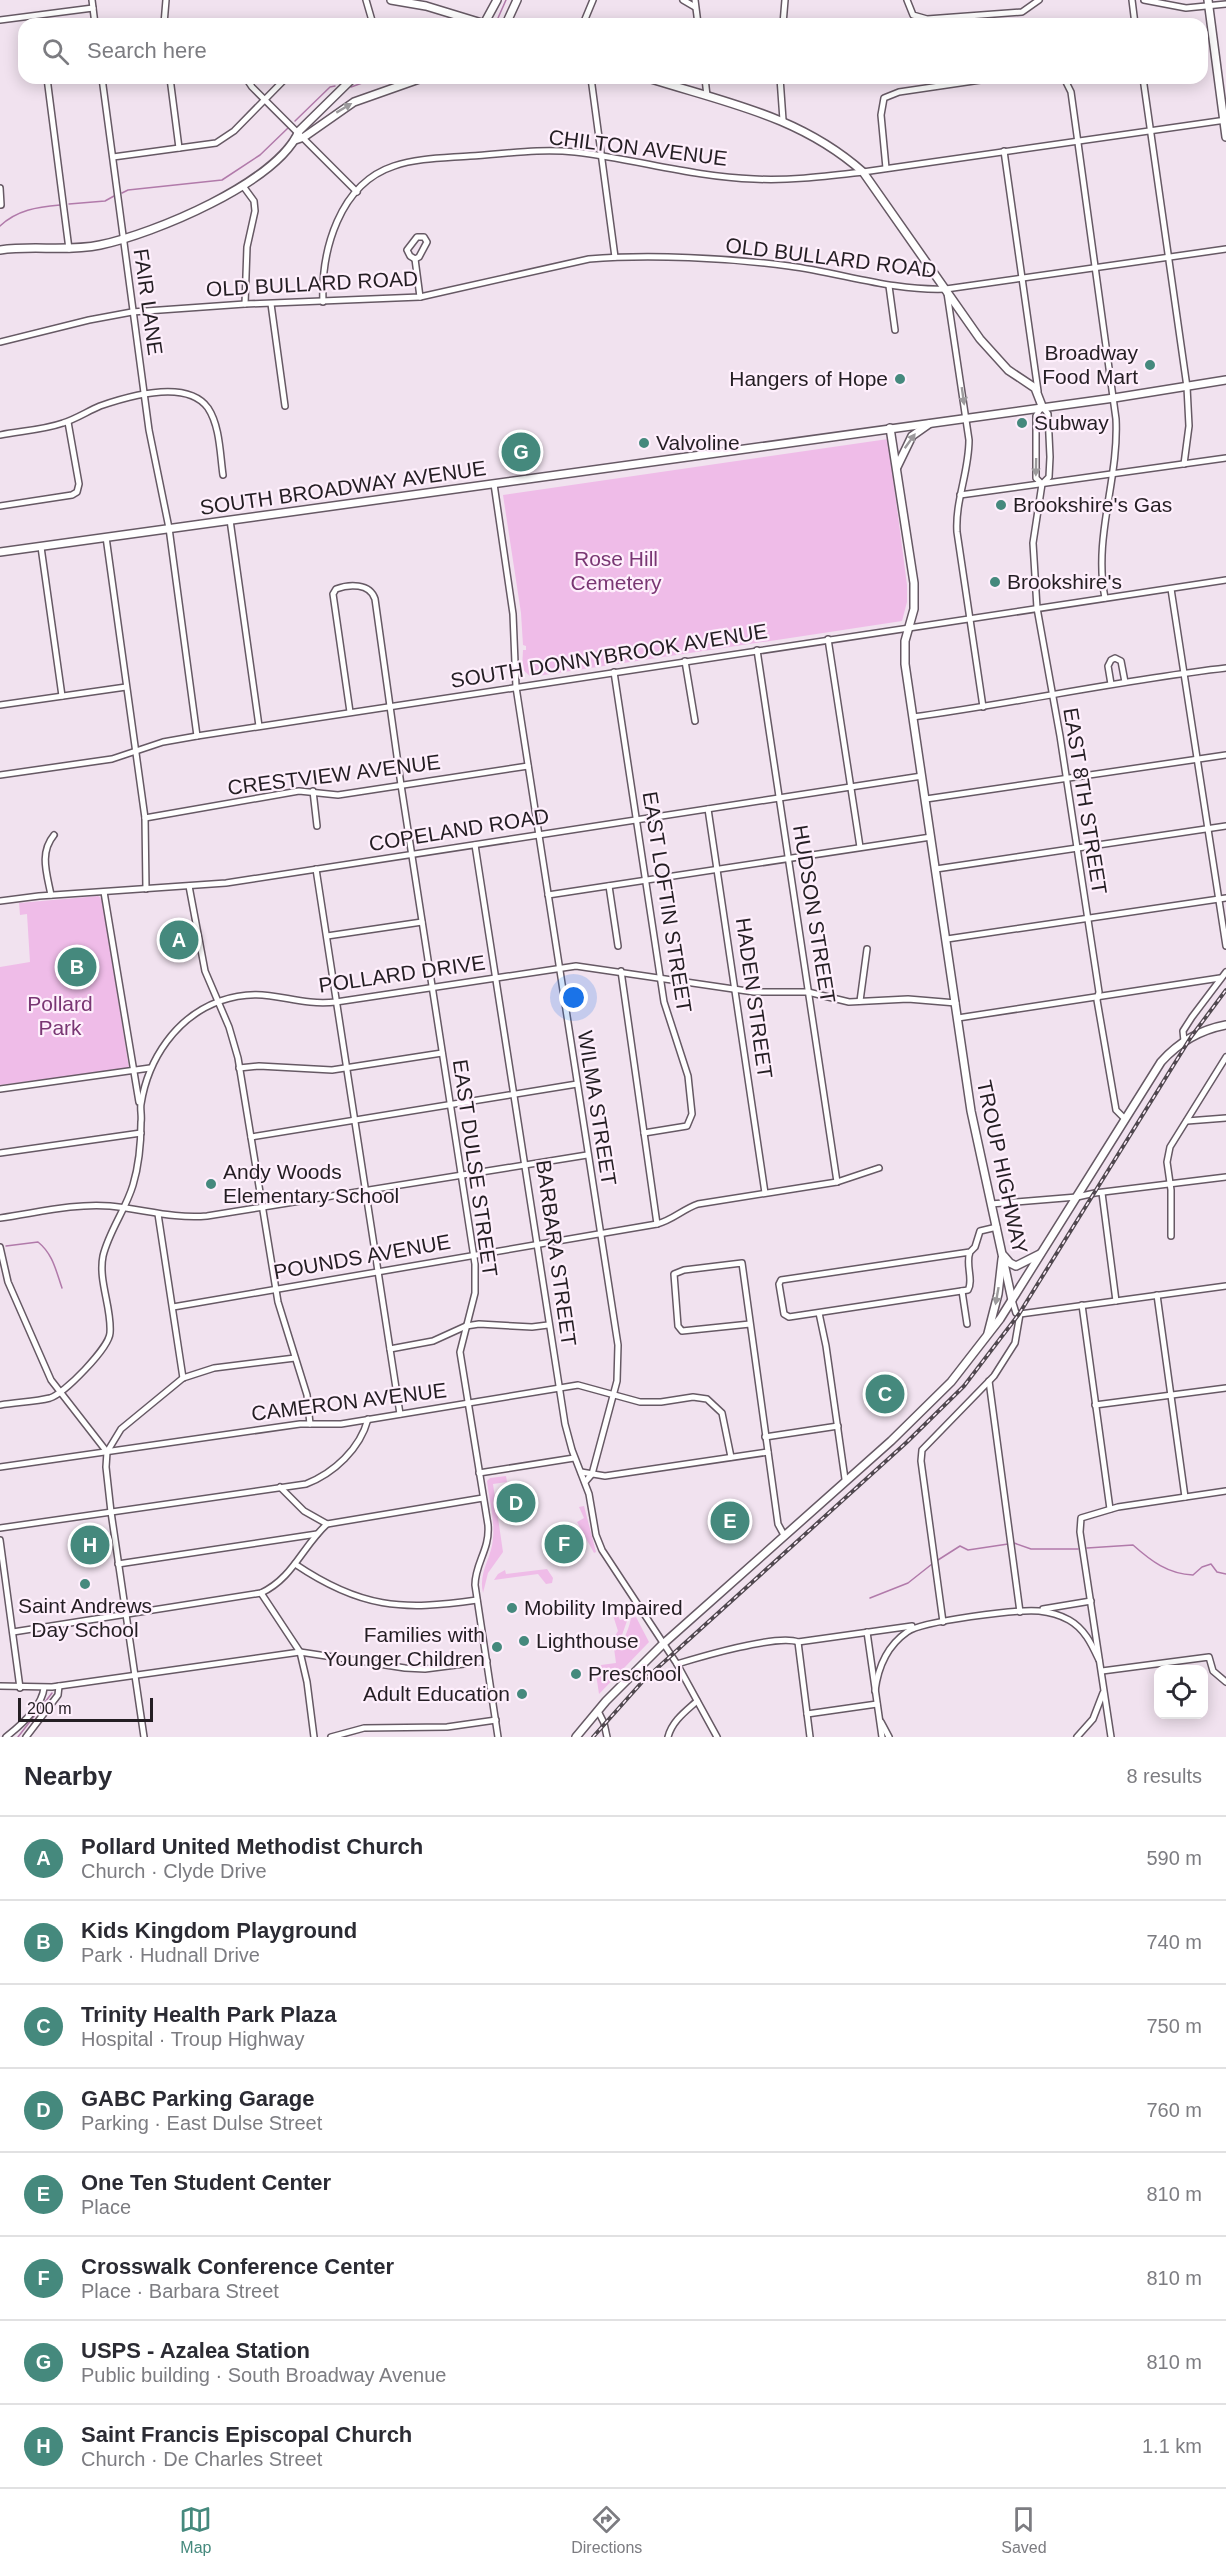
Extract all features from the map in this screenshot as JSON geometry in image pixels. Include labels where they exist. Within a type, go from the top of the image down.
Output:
[{"type":"main road","points":[[391,0],[426,6],[465,18]]},
{"type":"main road","points":[[487,18],[497,0]]},
{"type":"main road","points":[[509,18],[517,0]]},
{"type":"main road","points":[[1208,3],[1226,137]]},
{"type":"main road","points":[[0,250],[69,249],[101,245],[165,223],[243,186],[272,164],[347,84]]},
{"type":"main road","points":[[301,134],[354,102],[405,84]]},
{"type":"main road","points":[[668,84],[783,120],[833,147],[863,172],[993,355],[1008,370],[1038,391],[1042,406]]},
{"type":"main road","name":"SOUTH BROADWAY AVENUE","points":[[0,552],[1042,406],[1114,398],[1226,380]]},
{"type":"main road","points":[[897,469],[912,436],[933,422]]},
{"type":"main road","name":"TROUP HIGHWAY","points":[[890,428],[914,583],[914,609],[905,641],[905,664],[973,1123],[1012,1300]]},
{"type":"main road","points":[[576,1737],[663,1644],[934,1401],[986,1338],[1012,1300],[1161,1062],[1184,1041],[1201,1032],[1226,1025]]},
{"type":"main road","points":[[1003,1253],[1010,1263],[1016,1266],[1042,1253]]},
{"type":"main road","points":[[986,1338],[998,1294],[1003,1253]]},
{"type":"street","points":[[92,0],[94,18]]},
{"type":"street","points":[[164,18],[166,0]]},
{"type":"street","points":[[366,0],[371,18]]},
{"type":"street","points":[[586,18],[593,0]]},
{"type":"street","points":[[683,0],[695,7]]},
{"type":"street","points":[[695,0],[697,18]]},
{"type":"street","points":[[784,18],[785,0]]},
{"type":"street","points":[[907,0],[913,15],[924,18]]},
{"type":"street","points":[[941,18],[1022,12],[1039,0]]},
{"type":"street","points":[[1132,0],[1134,18]]},
{"type":"street","points":[[1144,0],[1177,7],[1208,3],[1226,4]]},
{"type":"street","points":[[1176,0],[1177,7]]},
{"type":"street","points":[[20,18],[93,8]]},
{"type":"street","points":[[0,20],[18,18]]},
{"type":"street","points":[[48,84],[69,249]]},
{"type":"street","name":"FAIR LANE","points":[[103,84],[149,430],[169,528],[197,736]]},
{"type":"street","points":[[171,84],[179,148]]},
{"type":"street","points":[[250,84],[357,192]]},
{"type":"street","points":[[113,158],[216,143],[234,131],[280,84]]},
{"type":"street","points":[[592,84],[615,257]]},
{"type":"street","points":[[706,84],[707,96]]},
{"type":"street","points":[[780,84],[783,120]]},
{"type":"street","points":[[886,168],[880,115],[884,98],[899,92],[953,84]]},
{"type":"street","points":[[1067,84],[1071,92],[1076,141],[1114,398],[1117,440],[1114,473],[1102,532],[1105,598]]},
{"type":"street","points":[[1144,84],[1187,387],[1189,426],[1184,464]]},
{"type":"street","name":"CHILTON AVENUE","points":[[322,302],[324,267],[331,236],[345,206],[366,182],[393,166],[423,160],[546,151],[601,156],[668,168],[754,179],[863,172],[1225,120]]},
{"type":"street","points":[[1004,152],[1034,368],[1038,378],[1038,391]]},
{"type":"street","points":[[243,186],[252,197],[255,208],[247,247],[245,304]]},
{"type":"street","points":[[0,188],[1,205]]},
{"type":"street","name":"OLD BULLARD ROAD","points":[[0,342],[132,312],[245,304],[420,297],[566,262],[615,257],[789,266],[914,290],[946,289],[1226,249]]},
{"type":"street","points":[[415,258],[420,297]]},
{"type":"street","points":[[889,286],[895,330]]},
{"type":"street","points":[[946,289],[953,320],[969,455],[956,513],[957,532],[983,707]]},
{"type":"street","points":[[271,304],[285,406]]},
{"type":"street","points":[[953,320],[955,313],[960,309]]},
{"type":"street","points":[[1024,381],[1030,377],[1034,368]]},
{"type":"street","points":[[0,435],[68,422],[99,407],[144,395],[176,391],[191,395],[204,404],[212,417],[223,475]]},
{"type":"street","name":"EAST 8TH STREET","points":[[1042,484],[1036,478],[1036,416],[1042,406],[1048,414],[1050,457],[1049,477],[1042,484],[1033,551],[1037,608],[1088,918],[1099,992],[1097,1000],[1116,1110],[1125,1119]]},
{"type":"street","points":[[0,506],[72,495],[77,492],[79,484],[68,422]]},
{"type":"street","points":[[960,495],[1226,458]]},
{"type":"street","name":"WILMA STREET","points":[[494,484],[512,606],[516,687],[618,1346],[619,1366],[614,1395],[592,1474],[585,1482]]},
{"type":"street","points":[[230,520],[259,726]]},
{"type":"street","points":[[106,537],[145,818],[146,889]]},
{"type":"street","points":[[41,546],[62,696]]},
{"type":"street","name":"SOUTH DONNYBROOK AVENUE","points":[[0,775],[106,760],[163,742],[259,726],[1226,580]]},
{"type":"street","name":"EAST DULSE STREET","points":[[350,712],[333,594],[336,589],[342,587],[362,586],[374,595],[473,1255],[475,1293],[460,1352],[488,1534],[486,1552],[475,1578],[498,1737]]},
{"type":"street","points":[[1172,588],[1208,829],[1223,899],[1226,946]]},
{"type":"street","points":[[828,639],[860,847]]},
{"type":"street","name":"HUDSON STREET","points":[[757,650],[837,1182]]},
{"type":"street","points":[[1111,684],[1108,666],[1115,658],[1121,661],[1125,682]]},
{"type":"street","points":[[685,661],[695,721]]},
{"type":"street","points":[[913,717],[983,707],[1051,693],[1226,668]]},
{"type":"street","name":"EAST LOFTIN STREET","points":[[614,672],[667,1016],[680,1045],[688,1076],[692,1119],[687,1126],[681,1128],[644,1133]]},
{"type":"street","points":[[0,705],[126,687]]},
{"type":"street","points":[[926,799],[1226,755]]},
{"type":"street","name":"CRESTVIEW AVENUE","points":[[145,818],[299,791],[338,795],[528,766]]},
{"type":"street","name":"COPELAND ROAD","points":[[0,901],[51,895],[189,886],[316,869],[922,776]]},
{"type":"street","points":[[313,791],[317,826]]},
{"type":"street","name":"HADEN STREET","points":[[708,809],[765,1193]]},
{"type":"street","points":[[936,869],[1226,826]]},
{"type":"street","points":[[51,895],[45,854],[48,842],[54,835]]},
{"type":"street","points":[[548,895],[931,837]]},
{"type":"street","name":"BARBARA STREET","points":[[475,845],[526,1165],[548,1325],[574,1458],[585,1482],[599,1545],[677,1664],[717,1737]]},
{"type":"street","points":[[316,869],[400,1414]]},
{"type":"street","points":[[609,885],[618,946]]},
{"type":"street","points":[[189,886],[201,958],[231,1035],[239,1068],[281,1316],[307,1395],[310,1424]]},
{"type":"street","points":[[104,892],[140,1106]]},
{"type":"street","points":[[947,939],[1223,899]]},
{"type":"street","points":[[327,936],[422,922]]},
{"type":"street","points":[[861,1001],[867,949]]},
{"type":"street","name":"POLLARD DRIVE","points":[[0,1405],[52,1398],[101,1353],[110,1335],[102,1264],[107,1245],[134,1179],[141,1134],[140,1106],[150,1068],[167,1040],[178,1028],[198,1012],[218,1001],[240,994],[267,993],[303,1003],[336,1002],[558,967],[588,966],[736,991],[808,992],[849,1002],[908,999],[956,1004]]},
{"type":"street","points":[[621,971],[657,1224]]},
{"type":"street","points":[[1184,1041],[1183,1031],[1226,972]]},
{"type":"street","points":[[958,1018],[1220,978]]},
{"type":"street","points":[[239,1068],[259,1066],[318,1070],[348,1068],[442,1053]]},
{"type":"street","points":[[1171,1236],[1170,1184],[1167,1162],[1170,1147],[1226,1057]]},
{"type":"street","points":[[0,1089],[150,1068]]},
{"type":"street","points":[[251,1137],[577,1084]]},
{"type":"street","points":[[1187,1121],[1226,1118]]},
{"type":"street","points":[[0,1153],[141,1134]]},
{"type":"street","points":[[0,1218],[73,1207],[123,1208],[192,1217],[587,1155]]},
{"type":"street","name":"POUNDS AVENUE","points":[[173,1307],[378,1270],[657,1224],[672,1219],[698,1204],[837,1182],[879,1167]]},
{"type":"street","points":[[991,1204],[1077,1197],[1226,1178]]},
{"type":"street","points":[[1102,1193],[1116,1301]]},
{"type":"street","points":[[158,1214],[183,1378]]},
{"type":"street","points":[[970,1252],[781,1280],[779,1284],[785,1316],[962,1292],[970,1288],[967,1262],[980,1231],[997,1227]]},
{"type":"street","points":[[0,1247],[8,1282],[51,1380],[107,1452]]},
{"type":"street","points":[[750,1324],[687,1332],[681,1330],[674,1274],[684,1270],[742,1263],[778,1524],[784,1535]]},
{"type":"street","points":[[1012,1300],[1016,1313],[1020,1314],[1226,1286]]},
{"type":"street","points":[[962,1292],[967,1324]]},
{"type":"street","points":[[1157,1295],[1185,1497]]},
{"type":"street","points":[[1083,1305],[1110,1509]]},
{"type":"street","points":[[819,1313],[822,1338],[826,1346],[845,1479]]},
{"type":"street","points":[[943,1622],[921,1461],[922,1450],[989,1382],[1015,1343],[1020,1314]]},
{"type":"street","points":[[390,1349],[433,1341],[466,1326],[491,1323],[532,1327],[548,1325]]},
{"type":"street","points":[[144,1737],[111,1512],[106,1467],[107,1452],[121,1429],[183,1378],[214,1368],[295,1358]]},
{"type":"street","points":[[989,1382],[1020,1612]]},
{"type":"street","name":"CAMERON AVENUE","points":[[0,1467],[310,1424],[341,1424],[559,1387],[582,1386],[645,1402],[693,1397],[707,1399],[722,1413],[731,1457]]},
{"type":"street","points":[[1095,1405],[1226,1388]]},
{"type":"street","points":[[0,1528],[306,1484],[331,1471],[350,1450],[368,1419]]},
{"type":"street","points":[[765,1437],[838,1426]]},
{"type":"street","points":[[581,1472],[605,1476],[768,1452]]},
{"type":"street","points":[[479,1473],[574,1458]]},
{"type":"street","points":[[280,1487],[304,1511],[316,1520],[327,1524],[483,1498]]},
{"type":"street","points":[[1111,1737],[1080,1532],[1081,1518],[1110,1509],[1226,1491]]},
{"type":"street","points":[[13,1632],[261,1593],[279,1584],[327,1524]]},
{"type":"street","points":[[118,1564],[317,1534]]},
{"type":"street","points":[[0,1540],[20,1688]]},
{"type":"street","points":[[295,1564],[338,1589],[381,1604],[427,1606],[477,1600]]},
{"type":"street","points":[[261,1593],[300,1652],[307,1682],[314,1737]]},
{"type":"street","points":[[677,1664],[769,1643],[793,1640],[798,1642],[1091,1601]]},
{"type":"street","points":[[1035,1610],[1053,1613],[1074,1623],[1086,1636],[1102,1668]]},
{"type":"street","points":[[875,1691],[879,1672],[889,1650],[906,1632],[919,1625]]},
{"type":"street","points":[[867,1632],[882,1737]]},
{"type":"street","points":[[798,1642],[810,1737]]},
{"type":"street","points":[[0,1686],[44,1688],[300,1652],[425,1669],[487,1661]]},
{"type":"street","points":[[1102,1668],[1209,1657],[1211,1669],[1226,1682]]},
{"type":"street","points":[[26,1737],[58,1695],[59,1686]]},
{"type":"street","points":[[1077,1737],[1093,1719],[1105,1687]]},
{"type":"street","points":[[6,1737],[40,1700],[44,1688]]},
{"type":"street","points":[[668,1737],[681,1714],[698,1701]]},
{"type":"street","points":[[807,1714],[877,1704]]},
{"type":"street","points":[[598,1711],[607,1737]]},
{"type":"street","points":[[879,1715],[890,1737]]},
{"type":"street","points":[[331,1737],[363,1728],[447,1727],[496,1720]]},
{"type":"green space","name":"Rose Hill Cemetery","points":[[888,439],[907,585],[907,602],[902,621],[531,677],[522,669],[523,650],[526,650],[526,646],[523,645],[521,613],[503,495]]},
{"type":"green space","name":"Pollard Park","points":[[98,896],[102,899],[129,1068],[0,1085],[0,967],[30,962],[27,914],[20,915],[19,903]]},
{"type":"green space","points":[[506,1476],[507,1482],[493,1484],[503,1552],[488,1573],[483,1593],[482,1578],[492,1545],[493,1531],[487,1481],[490,1478]]},
{"type":"green space","points":[[584,1506],[596,1552],[594,1553],[577,1522],[584,1518],[579,1507]]},
{"type":"green space","points":[[547,1569],[553,1578],[552,1583],[546,1584],[538,1574],[494,1580],[505,1570],[506,1574]]},
{"type":"green space","points":[[614,1607],[620,1620],[628,1618],[622,1635],[615,1645],[613,1639],[618,1631],[611,1609]]},
{"type":"green space","points":[[636,1617],[649,1642],[599,1694],[596,1674],[602,1673],[601,1665],[616,1663],[614,1648],[623,1639],[631,1618]]},
{"type":"waterway","points":[[498,18],[506,0]]},
{"type":"waterway","points":[[351,87],[359,84]]},
{"type":"waterway","points":[[295,121],[330,87],[335,86]]},
{"type":"waterway","points":[[122,193],[128,190],[222,180],[260,155],[288,128]]},
{"type":"waterway","points":[[69,204],[105,201],[114,196]]},
{"type":"waterway","points":[[0,226],[13,216],[28,210],[60,205]]},
{"type":"waterway","points":[[6,1246],[38,1242],[51,1257],[62,1288]]},
{"type":"waterway","points":[[1014,1543],[1031,1549],[1078,1549]]},
{"type":"waterway","points":[[938,1560],[960,1546],[968,1550],[1008,1544]]},
{"type":"waterway","points":[[1087,1548],[1133,1545],[1153,1561],[1176,1572],[1193,1575],[1202,1567],[1211,1564],[1217,1572],[1226,1574]]},
{"type":"waterway","points":[[870,1598],[908,1583],[932,1564]]},
{"type":"waterway","points":[[18,1737],[52,1693]]},
{"type":"railway","points":[[593,1737],[643,1681],[907,1442],[964,1386],[1019,1314],[1191,1037],[1226,990]]},
{"type":"place","name":"Broadway Food Mart","points":[[1150,365]]},
{"type":"place","name":"Hangers of Hope","points":[[900,379]]},
{"type":"place","name":"Subway","points":[[1022,423]]},
{"type":"place","name":"Valvoline","points":[[644,443]]},
{"type":"place","name":"USPS - Azalea Station","points":[[521,452]]},
{"type":"place","name":"Brookshire's Gas","points":[[1001,505]]},
{"type":"place","name":"Brookshire's","points":[[995,582]]},
{"type":"place","name":"Pollard United Methodist Church","points":[[179,940]]},
{"type":"place","name":"Kids Kingdom Playground","points":[[77,967]]},
{"type":"place","name":"Andy Woods Elementary School","points":[[211,1184]]},
{"type":"place","name":"Trinity Health Park Plaza","points":[[885,1394]]},
{"type":"place","name":"GABC Parking Garage","points":[[516,1503]]},
{"type":"place","name":"One Ten Student Center","points":[[730,1521]]},
{"type":"place","name":"Crosswalk Conference Center","points":[[564,1544]]},
{"type":"place","name":"Saint Francis Episcopal Church","points":[[90,1545]]},
{"type":"place","name":"Saint Andrews Day School","points":[[85,1584]]},
{"type":"place","name":"Mobility Impaired","points":[[512,1608]]},
{"type":"place","name":"Lighthouse","points":[[524,1641]]},
{"type":"place","name":"Families with Younger Children","points":[[497,1647]]},
{"type":"place","name":"Preschool","points":[[576,1674]]},
{"type":"place","name":"Adult Education","points":[[522,1694]]}]
